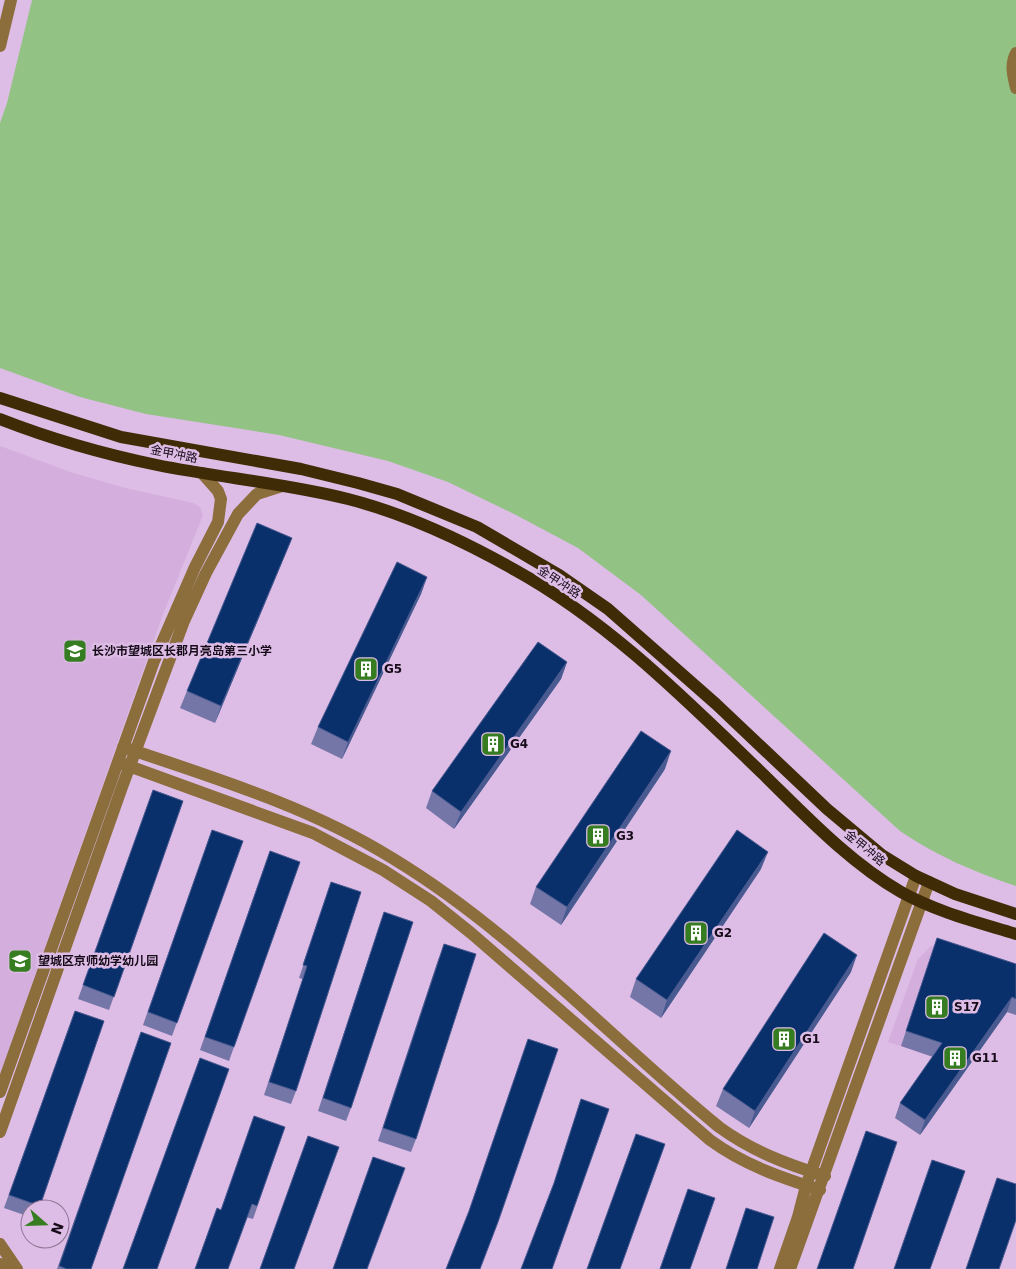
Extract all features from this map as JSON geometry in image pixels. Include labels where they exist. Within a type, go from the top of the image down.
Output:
[{"type":"main road","name":"金甲冲路","points":[[0,398],[121,437],[301,469],[358,483],[397,494],[477,527],[547,567],[608,609],[716,704],[866,843],[916,876],[955,894],[1016,914]]},
{"type":"main road","name":"金甲冲路","points":[[0,419],[66,442],[107,453],[202,473],[284,485],[351,500],[430,527],[501,563],[550,591],[631,651],[856,860],[909,896],[1016,934]]},
{"type":"street","points":[[0,46],[11,0]]},
{"type":"street","points":[[1016,53],[1013,58],[1012,74],[1016,88]]},
{"type":"street","points":[[130,749],[173,617],[195,567],[218,522],[220,499],[218,491],[202,473]]},
{"type":"street","points":[[0,1132],[4,1095],[124,764],[184,621],[230,526],[238,514],[257,494],[284,485]]},
{"type":"street","points":[[130,749],[258,794],[320,819],[393,858],[440,888],[482,921],[719,1127],[743,1144],[765,1156],[825,1176]]},
{"type":"street","points":[[124,764],[313,833],[383,870],[431,901],[472,933],[710,1140],[733,1156],[759,1169],[820,1190]]},
{"type":"street","points":[[780,1269],[798,1218],[806,1186],[916,876]]},
{"type":"street","points":[[790,1269],[820,1190],[929,882]]},
{"type":"street","points":[[0,1244],[17,1269]]},
{"type":"street","points":[[0,1264],[4,1269]]},
{"type":"shaded area","name":"长沙市望城区长郡月亮岛第三小学","points":[[0,446],[70,472],[125,488],[193,503],[200,507],[203,515],[162,617],[0,1074]]},
{"type":"shaded area","name":"S17","points":[[944,943],[1016,1015],[966,999],[925,1054],[888,1042],[918,959],[931,946]]},
{"type":"green space","points":[[32,0],[1016,0],[1016,886],[956,863],[900,831],[641,595],[578,548],[516,515],[448,482],[388,461],[279,435],[146,414],[80,397],[0,368],[0,123],[7,103]]},
{"type":"building","points":[[257,523],[292,538],[221,706],[187,691]]},
{"type":"building","name":"G5","points":[[397,562],[427,577],[348,742],[318,727]]},
{"type":"building","name":"G4","points":[[538,642],[567,662],[461,812],[432,791]]},
{"type":"building","name":"G3","points":[[641,731],[671,751],[567,907],[536,887]]},
{"type":"building","points":[[153,790],[183,801],[114,997],[83,985]]},
{"type":"building","points":[[212,830],[243,841],[177,1023],[148,1012]]},
{"type":"building","name":"G2","points":[[737,830],[768,852],[667,1000],[636,979]]},
{"type":"building","points":[[270,851],[300,862],[234,1047],[205,1037]]},
{"type":"building","points":[[331,882],[361,892],[296,1091],[269,1082],[307,966],[303,965]]},
{"type":"building","points":[[384,912],[413,922],[351,1108],[323,1098]]},
{"type":"building","name":"G1","points":[[824,933],[857,955],[755,1111],[723,1089]]},
{"type":"building","points":[[937,938],[1016,964],[1016,999],[1012,997],[925,1120],[900,1103],[942,1043],[906,1031]]},
{"type":"building","points":[[444,944],[476,954],[416,1139],[383,1128]]},
{"type":"building","points":[[75,1011],[104,1021],[42,1199],[20,1199],[9,1195]]},
{"type":"building","points":[[141,1032],[171,1043],[91,1269],[67,1269],[59,1266],[65,1249],[70,1249],[70,1235]]},
{"type":"building","points":[[528,1039],[558,1049],[498,1222],[480,1269],[446,1269],[469,1211]]},
{"type":"building","points":[[200,1058],[229,1069],[157,1269],[123,1269]]},
{"type":"building","points":[[581,1099],[609,1109],[552,1269],[521,1269],[554,1183]]},
{"type":"building","points":[[254,1116],[285,1127],[257,1206],[252,1204],[228,1269],[195,1269],[217,1208],[221,1210]]},
{"type":"building","points":[[866,1131],[897,1142],[853,1269],[817,1269]]},
{"type":"building","points":[[636,1134],[665,1144],[620,1269],[587,1269]]},
{"type":"building","points":[[308,1136],[339,1147],[294,1269],[260,1269]]},
{"type":"building","points":[[373,1157],[405,1168],[367,1269],[333,1269]]},
{"type":"building","points":[[932,1160],[965,1171],[930,1269],[894,1269]]},
{"type":"building","points":[[997,1178],[1016,1184],[1016,1220],[999,1269],[966,1269]]},
{"type":"building","points":[[688,1189],[715,1198],[690,1269],[660,1269]]},
{"type":"building","points":[[746,1208],[774,1217],[757,1269],[726,1269]]},
{"type":"place","name":"长沙市望城区长郡月亮岛第三小学","points":[[75,651]]},
{"type":"place","name":"G5","points":[[366,669]]},
{"type":"place","name":"G4","points":[[493,744]]},
{"type":"place","name":"G3","points":[[598,836]]},
{"type":"place","name":"G2","points":[[696,933]]},
{"type":"place","name":"望城区京师幼学幼儿园","points":[[20,961]]},
{"type":"place","name":"S17","points":[[937,1007]]},
{"type":"place","name":"G1","points":[[784,1039]]},
{"type":"place","name":"G11","points":[[955,1058]]}]
